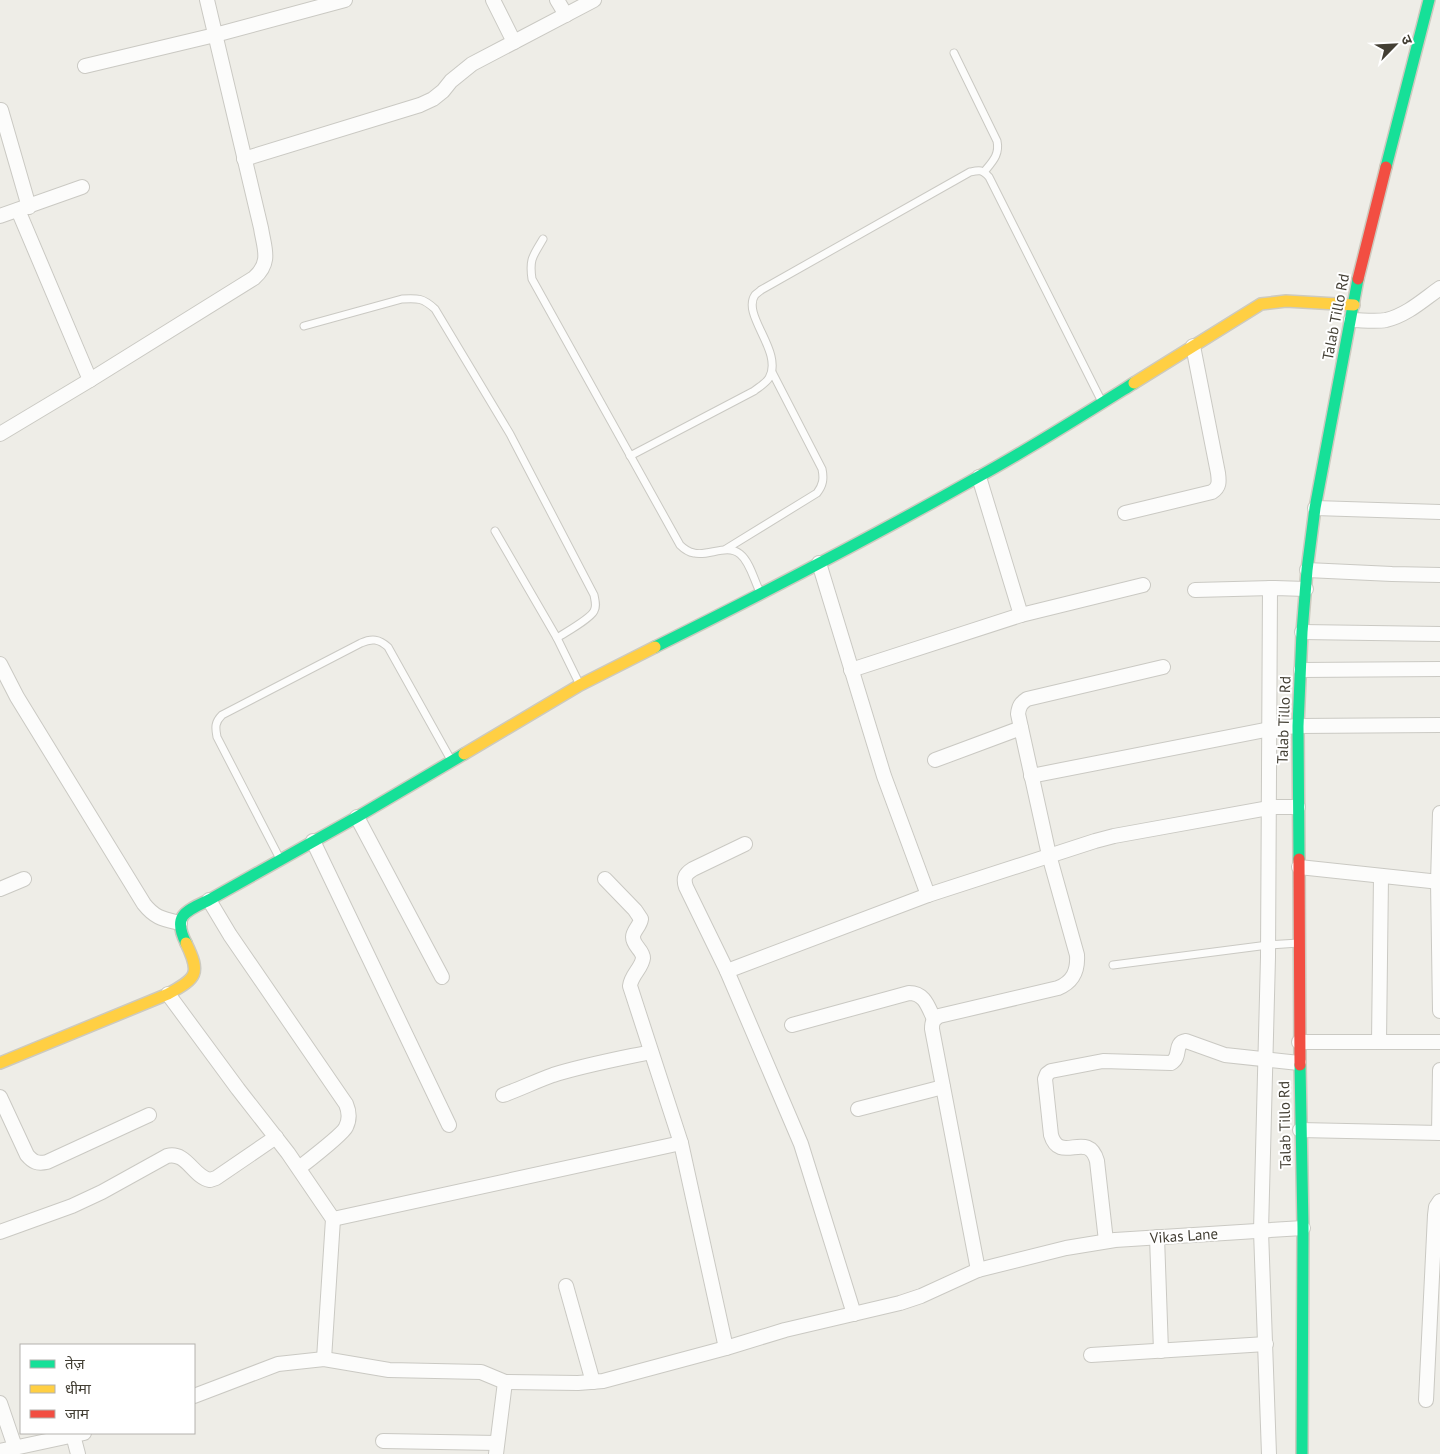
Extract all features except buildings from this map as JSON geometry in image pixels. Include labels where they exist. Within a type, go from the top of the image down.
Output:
[{"type":"street","points":[[0,434],[254,278],[262,271],[266,263],[266,256],[207,0]]},
{"type":"street","points":[[84,66],[215,35],[345,0]]},
{"type":"street","points":[[493,0],[514,42]]},
{"type":"street","points":[[557,0],[566,15]]},
{"type":"street","points":[[244,158],[420,105],[433,99],[472,64],[594,0]]},
{"type":"street","name":"Talab Tillo Rd","points":[[1302,1454],[1303,1228],[1299,1063],[1298,807],[1282,728],[1300,670],[1307,570],[1315,508],[1362,260],[1429,0]]},
{"type":"street","points":[[1,110],[23,208],[90,380]]},
{"type":"street","points":[[0,216],[82,187]]},
{"type":"street","points":[[1351,320],[1384,320],[1398,316],[1410,310],[1440,288]]},
{"type":"street","points":[[0,1062],[168,994],[189,983],[195,968],[194,959],[182,934],[180,923],[186,911],[357,817],[580,685],[761,594],[979,477],[1103,403],[1261,304],[1286,301],[1354,304]]},
{"type":"street","points":[[1125,513],[1212,492],[1217,489],[1219,483],[1218,473],[1193,346]]},
{"type":"street","points":[[979,477],[1021,615]]},
{"type":"street","points":[[1315,508],[1440,512]]},
{"type":"street","points":[[819,563],[884,776],[928,895]]},
{"type":"street","points":[[1307,570],[1440,575]]},
{"type":"street","points":[[851,670],[1021,615],[1143,585]]},
{"type":"street","points":[[1269,1454],[1266,1344],[1275,1230],[1275,807],[1282,728],[1278,588]]},
{"type":"street","points":[[1195,590],[1306,589]]},
{"type":"street","points":[[1302,632],[1440,634]]},
{"type":"street","points":[[0,664],[17,696],[144,904],[150,912],[158,917],[180,923]]},
{"type":"street","points":[[934,1019],[939,1016],[1066,985],[1072,979],[1077,964],[1077,956],[1049,855],[1031,776],[1018,714],[1019,708],[1027,699],[1163,667]]},
{"type":"street","points":[[1300,670],[1440,670]]},
{"type":"street","points":[[1031,776],[1282,728],[1440,725]]},
{"type":"street","points":[[935,760],[1021,728]]},
{"type":"street","points":[[726,971],[928,895],[1049,855],[1114,836],[1275,807],[1298,807]]},
{"type":"street","points":[[1440,812],[1440,1011]]},
{"type":"street","points":[[357,817],[442,977]]},
{"type":"street","points":[[313,841],[449,1125]]},
{"type":"street","points":[[745,844],[692,869],[686,874],[684,880],[726,971],[801,1144],[854,1314]]},
{"type":"street","points":[[1299,867],[1439,882]]},
{"type":"street","points":[[1379,1042],[1381,876]]},
{"type":"street","points":[[0,889],[24,879]]},
{"type":"street","points":[[606,879],[641,919],[633,938],[634,943],[643,955],[643,959],[631,978],[630,986],[681,1143],[726,1348]]},
{"type":"street","points":[[209,900],[230,935],[349,1111],[346,1128],[299,1168]]},
{"type":"street","points":[[792,1026],[909,993],[920,995],[925,1000],[934,1019],[932,1029],[978,1270]]},
{"type":"street","points":[[168,994],[299,1168],[333,1220],[324,1359]]},
{"type":"street","points":[[1106,1241],[1097,1161],[1094,1152],[1089,1148],[1065,1148],[1053,1143],[1045,1079],[1047,1074],[1051,1071],[1103,1062],[1170,1063],[1174,1062],[1177,1058],[1180,1043],[1186,1041],[1225,1055],[1299,1063]]},
{"type":"street","points":[[1299,1042],[1440,1042]]},
{"type":"street","points":[[503,1095],[569,1070],[651,1052]]},
{"type":"street","points":[[1300,1130],[1439,1132],[1440,1070]]},
{"type":"street","points":[[858,1109],[943,1087]]},
{"type":"street","points":[[0,1097],[27,1155],[38,1164],[47,1162],[150,1115]]},
{"type":"street","points":[[0,1232],[72,1206],[168,1156],[178,1155],[183,1158],[201,1177],[210,1180],[216,1178],[276,1137]]},
{"type":"street","points":[[333,1220],[681,1143]]},
{"type":"street","points":[[1426,1400],[1435,1215],[1436,1207],[1440,1201]]},
{"type":"street","name":"Vikas Lane","points":[[505,1382],[578,1383],[614,1378],[785,1330],[907,1301],[978,1270],[1066,1248],[1106,1241],[1303,1228]]},
{"type":"street","points":[[1157,1237],[1161,1351]]},
{"type":"street","points":[[566,1286],[593,1382]]},
{"type":"street","points":[[1091,1355],[1266,1344]]},
{"type":"street","points":[[195,1396],[278,1364],[324,1359],[389,1370],[481,1372],[505,1382],[496,1448],[383,1441]]},
{"type":"street","points":[[0,1403],[15,1447]]},
{"type":"street","points":[[0,1451],[78,1434],[78,1454]]},
{"type":"lane","points":[[954,54],[997,142],[998,152],[984,172]]},
{"type":"lane","points":[[630,456],[754,391],[768,380],[772,372],[772,362],[752,304],[754,296],[761,290],[970,172],[979,170],[989,177],[1103,403]]},
{"type":"lane","points":[[543,239],[532,256],[532,279],[680,545],[694,554],[726,549],[735,550],[746,562],[761,594]]},
{"type":"lane","points":[[304,326],[416,298],[423,300],[435,309],[510,434],[594,595],[595,610],[590,616],[557,638]]},
{"type":"lane","points":[[726,549],[817,493],[822,486],[824,478],[822,469],[772,372]]},
{"type":"lane","points":[[495,531],[557,638],[580,685]]},
{"type":"lane","points":[[280,860],[217,737],[215,728],[217,720],[222,715],[368,639],[377,640],[388,647],[451,761]]},
{"type":"lane","points":[[1113,964],[1275,944],[1299,943]]},
{"type":"traffic: fast","points":[[1386,167],[1429,0]]},
{"type":"traffic: fast","points":[[1299,859],[1298,726],[1307,570],[1315,508],[1358,279]]},
{"type":"traffic: fast","points":[[655,647],[818,564],[998,466],[1134,383]]},
{"type":"traffic: fast","points":[[186,943],[180,926],[181,920],[188,911],[357,817],[464,754]]},
{"type":"traffic: fast","points":[[1300,1065],[1303,1228],[1302,1454]]},
{"type":"traffic: slow","points":[[1134,383],[1261,304],[1286,301],[1354,305]]},
{"type":"traffic: slow","points":[[464,754],[580,685],[655,647]]},
{"type":"traffic: slow","points":[[0,1063],[168,994],[185,984],[195,969],[186,943]]},
{"type":"traffic: jam","points":[[1358,279],[1386,167]]},
{"type":"traffic: jam","points":[[1299,859],[1300,1065]]}]
